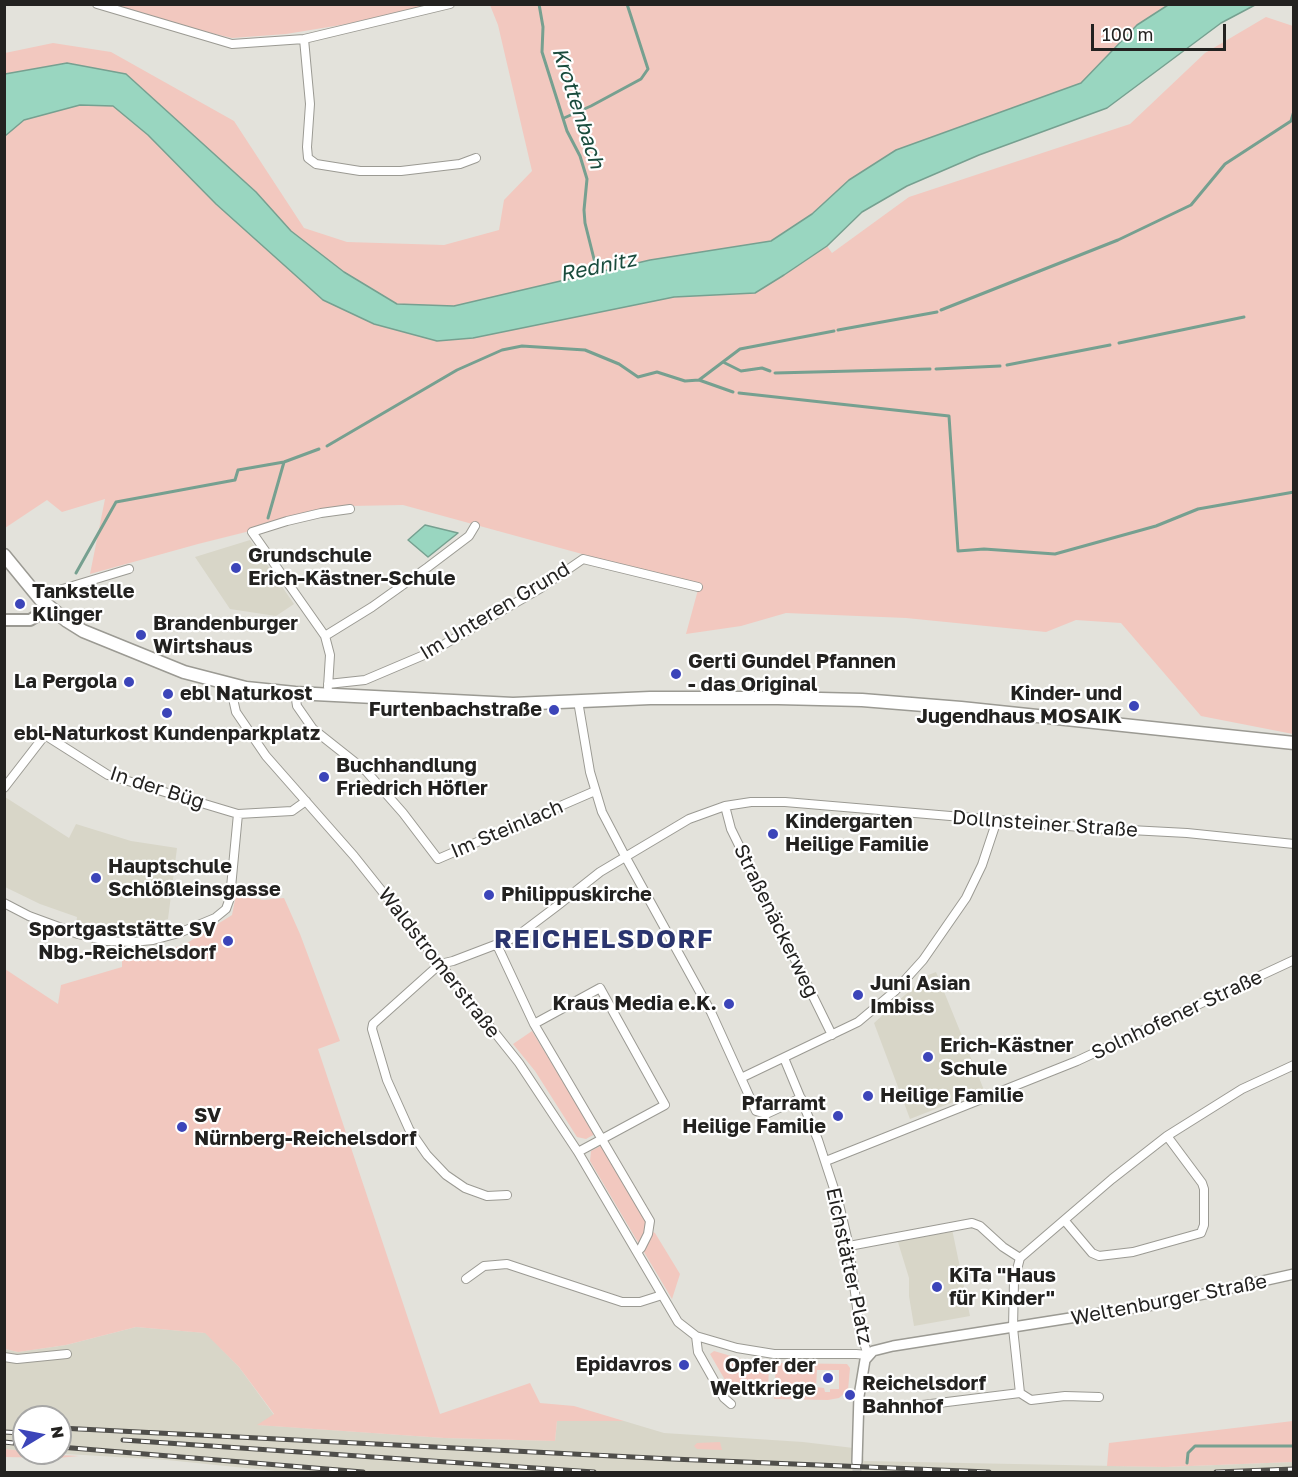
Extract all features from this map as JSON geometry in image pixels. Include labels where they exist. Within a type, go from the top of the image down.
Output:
[{"type":"main road","points":[[4,555],[45,603],[75,627],[184,672],[230,685],[295,693],[328,689],[513,704],[715,698],[862,700],[961,708],[1293,743]]},
{"type":"main road","points":[[4,620],[30,620],[45,603]]},
{"type":"street","points":[[97,4],[232,44],[304,39],[450,4]]},
{"type":"street","points":[[304,39],[310,104],[308,158],[316,164],[360,171],[401,171],[460,164],[476,158]]},
{"type":"street","points":[[328,689],[330,655],[325,636],[252,532],[298,518],[350,509]]},
{"type":"street","points":[[325,636],[372,607],[428,567],[469,536],[475,526]]},
{"type":"street","name":"Im Unteren Grund","points":[[328,689],[365,680],[431,652],[541,588],[583,559],[699,587]]},
{"type":"street","points":[[45,603],[46,594],[129,569]]},
{"type":"street","name":"Waldstromerstraße","points":[[230,685],[232,703],[236,712],[266,756],[354,856],[519,1063],[578,1152],[678,1322],[696,1335],[737,1348],[774,1354],[868,1355]]},
{"type":"street","name":"Im Steinlach","points":[[295,693],[297,706],[313,729],[366,771],[438,858],[595,791]]},
{"type":"street","points":[[578,701],[595,791],[602,812],[699,987],[756,1111],[766,1114],[801,1098]]},
{"type":"street","name":"In der Büg","points":[[4,788],[45,735],[108,775],[238,814],[292,811],[306,801]]},
{"type":"street","name":"Dollnsteiner Straße","points":[[440,964],[516,937],[600,872],[688,819],[725,806],[751,802],[785,802],[1092,828],[1187,833],[1293,844]]},
{"type":"street","name":"Straßenäckerweg","points":[[725,806],[731,829],[832,1035]]},
{"type":"street","points":[[4,903],[29,916],[78,934],[107,941],[153,940],[178,933],[215,918],[226,909],[230,898],[238,814]]},
{"type":"street","points":[[741,1078],[858,1022],[881,1004],[923,960],[966,898],[982,865],[997,820]]},
{"type":"street","name":"Waldstromerstraße","points":[[497,945],[534,1024],[650,1221],[648,1234],[637,1252]]},
{"type":"street","name":"Solnhofener Straße","points":[[826,1161],[1077,1061],[1293,960]]},
{"type":"street","points":[[440,964],[378,1018],[372,1029],[387,1080],[410,1129],[427,1155],[446,1175],[465,1188],[487,1196],[507,1195]]},
{"type":"street","points":[[534,1024],[600,988],[664,1105],[578,1152]]},
{"type":"street","name":"Eichstätter Platz","points":[[784,1058],[826,1161],[849,1246],[860,1331],[868,1355]]},
{"type":"street","points":[[1020,1393],[1013,1328],[1014,1281],[1020,1258],[1112,1179],[1167,1136],[1242,1089],[1293,1065]]},
{"type":"street","points":[[1065,1221],[1092,1253],[1099,1256],[1133,1251],[1201,1233],[1204,1224],[1202,1183],[1167,1136]]},
{"type":"street","points":[[849,1246],[972,1223],[980,1226],[1003,1248],[1020,1258]]},
{"type":"street","points":[[466,1279],[484,1266],[507,1264],[622,1302],[640,1302],[662,1295]]},
{"type":"street","name":"Weltenburger Straße","points":[[868,1355],[886,1347],[1159,1305],[1293,1274]]},
{"type":"street","points":[[696,1335],[698,1352],[724,1398],[731,1404]]},
{"type":"street","points":[[4,1357],[17,1359],[67,1354]]},
{"type":"street","points":[[857,1462],[859,1396],[868,1355]]},
{"type":"street","points":[[882,1410],[1020,1393],[1031,1400],[1065,1396],[1099,1397]]},
{"type":"shaded area","points":[[114,5],[428,5],[347,24],[286,34],[232,38]]},
{"type":"shaded area","points":[[490,5],[1168,5],[1137,25],[1081,83],[896,150],[849,180],[812,214],[771,241],[650,260],[454,306],[397,304],[344,272],[291,231],[256,192],[126,74],[67,63],[5,74],[5,53],[53,43],[111,52],[234,121],[304,228],[347,242],[444,245],[499,230],[504,200],[532,171],[498,25]]},
{"type":"shaded area","points":[[1168,5],[1255,5],[1221,23],[1107,108],[979,155],[907,186],[862,212],[827,246],[755,293],[674,297],[473,338],[437,341],[374,324],[323,300],[216,204],[148,135],[113,106],[80,105],[24,120],[5,136],[5,74],[67,63],[126,74],[256,192],[291,231],[344,272],[397,304],[454,306],[650,260],[771,241],[812,214],[849,180],[896,150],[1081,83],[1137,25]]},
{"type":"shaded area","points":[[1266,17],[1293,26],[1293,734],[1201,716],[1121,623],[1076,620],[1046,632],[906,618],[786,613],[741,626],[686,634],[699,586],[403,505],[350,506],[90,574],[105,499],[62,512],[47,500],[5,528],[4,136],[24,120],[80,105],[113,105],[148,135],[216,204],[323,300],[374,324],[438,341],[473,338],[674,297],[755,293],[827,246],[832,253],[909,197],[1130,124],[1205,53]]},
{"type":"shaded area","points":[[425,525],[458,533],[428,557],[408,540]]},
{"type":"shaded area","name":"Grundschule Erich-Kästner-Schule","points":[[250,540],[294,604],[276,616],[230,609],[195,557]]},
{"type":"shaded area","name":"Hauptschule Schlößleinsgasse","points":[[5,797],[69,838],[76,824],[131,841],[177,848],[168,919],[132,929],[125,935],[104,933],[76,926],[77,917],[40,904],[5,887]]},
{"type":"shaded area","points":[[236,895],[263,900],[284,898],[300,934],[340,1041],[318,1049],[440,1414],[530,1383],[540,1403],[574,1406],[624,1421],[557,1421],[555,1441],[444,1438],[257,1425],[274,1414],[239,1367],[205,1333],[136,1327],[66,1345],[18,1352],[5,1349],[5,969],[58,1004],[61,985],[122,967],[122,957],[136,957],[184,945],[232,915]]},
{"type":"shaded area","name":"Erich-Kästner Schule","points":[[936,972],[984,1090],[910,1119],[874,1023],[926,976]]},
{"type":"shaded area","points":[[532,1031],[595,1134],[586,1139],[577,1137],[535,1071],[513,1044]]},
{"type":"shaded area","points":[[602,1145],[647,1221],[639,1244],[590,1161],[591,1151]]},
{"type":"shaded area","name":"KiTa \"Haus für Kinder\"","points":[[952,1229],[970,1316],[914,1326],[909,1296],[909,1278],[897,1239]]},
{"type":"shaded area","points":[[653,1232],[680,1274],[672,1299],[644,1252],[644,1247]]},
{"type":"shaded area","points":[[136,1327],[206,1333],[239,1367],[274,1415],[259,1425],[444,1438],[555,1441],[557,1421],[624,1421],[664,1433],[803,1442],[862,1449],[864,1461],[1165,1467],[1293,1462],[1293,1472],[285,1472],[167,1460],[72,1454],[72,1405],[12,1405],[12,1450],[5,1449],[4,1349],[18,1352],[66,1345]]},
{"type":"shaded area","points":[[714,1351],[748,1361],[769,1363],[768,1393],[759,1395],[732,1392],[710,1354]]},
{"type":"shaded area","points":[[776,1363],[847,1364],[850,1368],[848,1390],[839,1398],[828,1400],[774,1399]],"holes":[[[817,1370],[839,1370],[839,1389],[830,1389],[830,1392],[825,1392],[824,1388],[816,1387]]]},
{"type":"shaded area","points":[[1293,1421],[1293,1462],[1165,1467],[1107,1466],[1109,1443]]},
{"type":"shaded area","points":[[720,1442],[722,1450],[697,1449],[694,1446],[697,1443]]},
{"type":"shaded area","points":[[5,1449],[12,1450],[12,1457],[5,1457]]},
{"type":"waterway","name":"Krottenbach","points":[[539,4],[543,27],[542,52],[567,131],[580,156],[587,179],[585,223],[594,259],[602,273]]},
{"type":"waterway","points":[[564,118],[641,79],[648,69],[627,4]]},
{"type":"waterway","points":[[941,310],[1118,240],[1191,205],[1225,164],[1291,121],[1294,111]]},
{"type":"waterway","points":[[838,330],[937,312]]},
{"type":"waterway","points":[[1119,343],[1244,317]]},
{"type":"waterway","points":[[699,380],[740,349],[834,331]]},
{"type":"waterway","points":[[1007,365],[1110,345]]},
{"type":"waterway","points":[[327,446],[457,370],[502,350],[522,346],[585,350],[619,364],[638,377],[657,372],[685,381],[699,380],[733,392]]},
{"type":"waterway","points":[[723,362],[741,371],[762,368],[770,371]]},
{"type":"waterway","points":[[936,369],[1000,366]]},
{"type":"waterway","points":[[775,373],[930,369]]},
{"type":"waterway","points":[[739,393],[949,416],[958,551],[984,549],[1055,554],[1156,526],[1198,509],[1294,492]]},
{"type":"waterway","points":[[76,573],[116,502],[235,480],[238,470],[284,462],[319,449]]},
{"type":"waterway","points":[[268,518],[284,462]]},
{"type":"waterway","points":[[1187,1463],[1188,1453],[1195,1446],[1294,1446]]},
{"type":"tunnel","points":[[857,1462],[857,1472]]},
{"type":"railway","points":[[72,1429],[672,1459],[989,1472]]},
{"type":"railway","points":[[4,1432],[12,1432]]},
{"type":"railway","points":[[123,1440],[594,1472]]},
{"type":"railway","points":[[4,1442],[12,1443]]},
{"type":"railway","points":[[72,1448],[363,1472]]},
{"type":"railway","points":[[1216,1472],[1294,1469]]},
{"type":"place","name":"Grundschule Erich-Kästner-Schule","points":[[236,568]]},
{"type":"place","name":"Tankstelle Klinger","points":[[20,604]]},
{"type":"place","name":"Brandenburger Wirtshaus","points":[[141,635]]},
{"type":"place","name":"Gerti Gundel Pfannen - das Original","points":[[676,674]]},
{"type":"place","name":"La Pergola","points":[[129,682]]},
{"type":"place","name":"ebl Naturkost","points":[[168,694]]},
{"type":"place","name":"Kinder- und Jugendhaus MOSAIK","points":[[1134,706]]},
{"type":"place","name":"Furtenbachstraße","points":[[554,710]]},
{"type":"place","name":"ebl-Naturkost Kundenparkplatz","points":[[167,713]]},
{"type":"place","name":"Buchhandlung Friedrich Höfler","points":[[324,777]]},
{"type":"place","name":"Kindergarten Heilige Familie","points":[[773,834]]},
{"type":"place","name":"Hauptschule Schlößleinsgasse","points":[[96,878]]},
{"type":"place","name":"Philippuskirche","points":[[489,895]]},
{"type":"place","name":"Sportgaststätte SV Nbg.-Reichelsdorf","points":[[228,941]]},
{"type":"place","name":"Juni Asian Imbiss","points":[[858,995]]},
{"type":"place","name":"Kraus Media e.K.","points":[[729,1004]]},
{"type":"place","name":"Erich-Kästner Schule","points":[[928,1057]]},
{"type":"place","name":"Heilige Familie","points":[[868,1096]]},
{"type":"place","name":"Pfarramt Heilige Familie","points":[[838,1116]]},
{"type":"place","name":"SV Nürnberg-Reichelsdorf","points":[[182,1127]]},
{"type":"place","name":"KiTa \"Haus für Kinder\"","points":[[937,1287]]},
{"type":"place","name":"Epidavros","points":[[684,1365]]},
{"type":"place","name":"Opfer der Weltkriege","points":[[828,1378]]},
{"type":"place","name":"Reichelsdorf Bahnhof","points":[[850,1395]]},
{"type":"district","name":"REICHELSDORF","points":[[604,940]]},
{"type":"water label","name":"Rednitz","points":[[598,267]]}]
